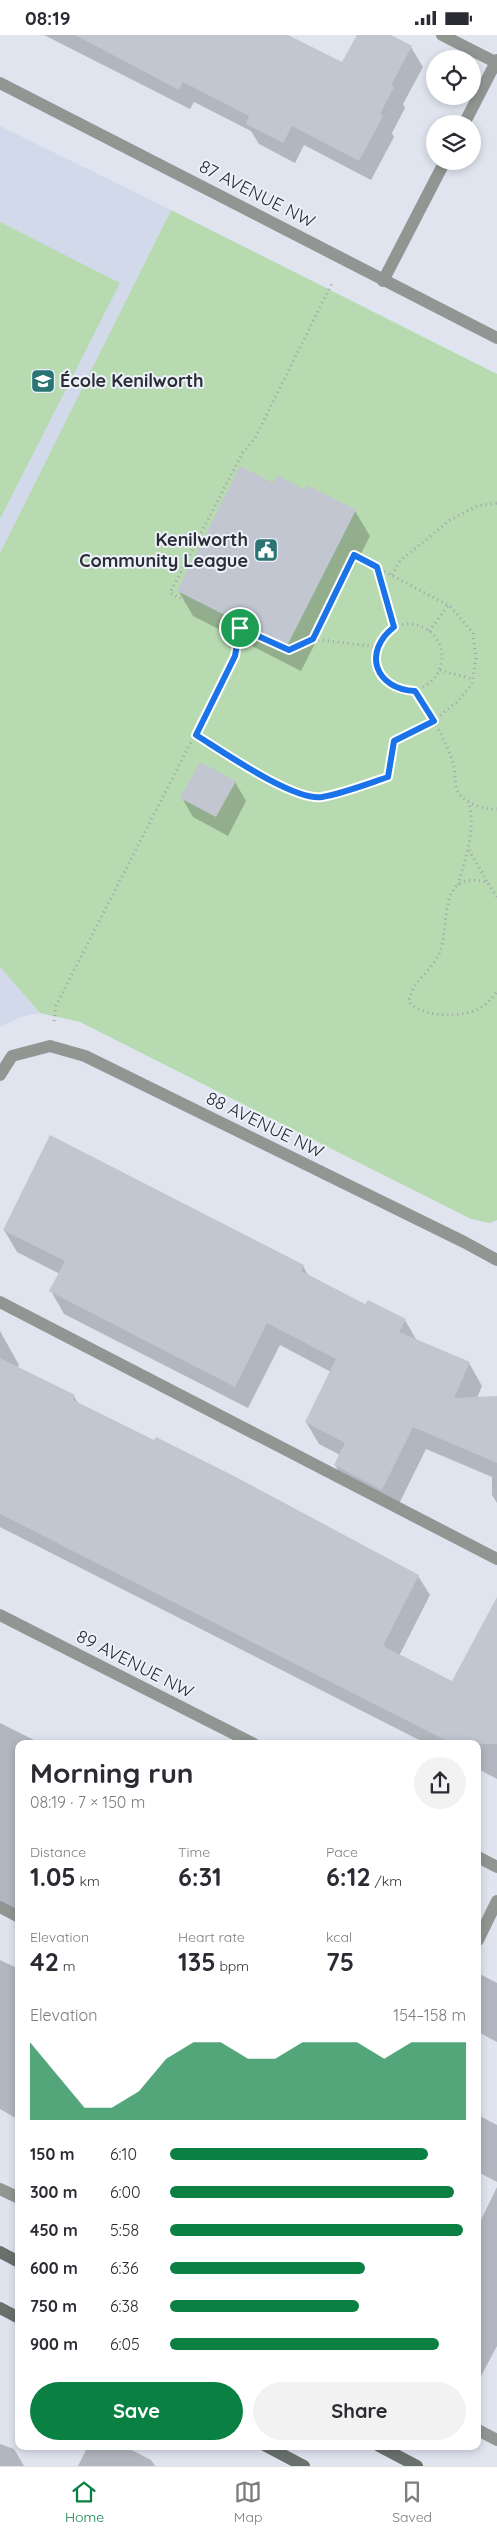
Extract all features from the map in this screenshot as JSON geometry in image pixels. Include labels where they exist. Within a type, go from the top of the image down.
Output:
[{"type":"main road","points":[[0,2252],[15,2259]]},
{"type":"main road","points":[[2,2311],[15,2316]]},
{"type":"main road","points":[[274,2450],[304,2466]]},
{"type":"main road","points":[[387,2450],[417,2466]]},
{"type":"street","points":[[442,35],[497,62],[469,115]]},
{"type":"street","name":"87 AVENUE NW","points":[[0,83],[497,338]]},
{"type":"street","points":[[383,281],[439,170]]},
{"type":"street","points":[[0,1075],[12,1056],[50,1046]]},
{"type":"street","name":"88 AVENUE NW","points":[[50,1046],[85,1056],[497,1260]]},
{"type":"street","points":[[0,1302],[497,1559]]},
{"type":"street","name":"89 AVENUE NW","points":[[0,1615],[246,1740]]},
{"type":"street","points":[[481,1859],[497,1867]]},
{"type":"street","points":[[481,1934],[497,1901]]},
{"type":"street","points":[[0,1907],[15,1915]]},
{"type":"street","points":[[0,2189],[15,2196]]},
{"type":"street","points":[[481,2432],[497,2440]]},
{"type":"path","points":[[343,259],[327,295],[254,440],[243,452],[170,593],[289,650],[313,639],[377,647]]},
{"type":"path","points":[[392,575],[400,561],[450,520],[477,506],[497,503]]},
{"type":"path","points":[[196,735],[262,776],[298,793],[320,797],[388,777],[394,741],[434,721],[457,702],[472,684],[476,659],[473,633],[448,606],[354,555],[313,639]]},
{"type":"path","points":[[377,567],[394,627]]},
{"type":"path","points":[[429,631],[448,606]]},
{"type":"path","points":[[406,624],[418,625],[429,631],[438,640],[442,651],[440,670],[437,676],[427,686],[415,691],[402,690],[389,684],[380,674],[375,661],[377,647],[383,635],[394,627],[406,624]]},
{"type":"path","points":[[50,1046],[56,1005],[235,656],[240,628]]},
{"type":"path","points":[[440,670],[472,679]]},
{"type":"path","points":[[415,691],[434,721],[453,762],[457,791],[469,803],[491,810],[497,809]]},
{"type":"path","points":[[458,885],[469,849],[472,816],[469,803]]},
{"type":"path","points":[[469,849],[497,897]]},
{"type":"path","points":[[487,881],[464,880],[450,897],[444,920],[441,945],[435,961],[410,993],[409,1002],[414,1009],[434,1015],[472,1011],[480,1008],[497,991]]},
{"type":"shaded area","name":"École Kenilworth","points":[[0,126],[171,210],[0,553]]},
{"type":"shaded area","points":[[0,967],[40,1013],[20,1017],[0,1027]]},
{"type":"green space","points":[[171,210],[497,374],[497,1220],[490,1223],[471,1219],[80,1022],[40,1013],[0,967],[0,553]]},
{"type":"green space","points":[[0,222],[120,283],[0,519]]},
{"type":"building","points":[[75,35],[288,35],[342,62],[357,35],[391,35],[412,46],[391,85],[394,87],[380,114],[383,116],[359,161],[292,126],[283,143],[246,124],[249,116],[183,82],[179,90]]},
{"type":"building","name":"Kenilworth Community League","points":[[240,466],[273,483],[277,475],[305,490],[307,485],[356,510],[287,646],[177,591]]},
{"type":"building","points":[[200,762],[236,781],[216,817],[180,798]]},
{"type":"building","points":[[50,1135],[304,1265],[301,1271],[365,1304],[368,1300],[406,1319],[399,1332],[470,1362],[454,1398],[497,1396],[497,1463],[413,1427],[382,1490],[334,1465],[345,1443],[305,1422],[336,1359],[267,1323],[235,1387],[49,1291],[65,1261],[3,1230]]},
{"type":"building","points":[[0,1358],[75,1395],[73,1400],[154,1440],[156,1437],[232,1475],[419,1575],[383,1646],[452,1681],[497,1597],[497,1744],[481,1744],[481,1740],[445,1740],[0,1514]]},
{"type":"place","name":"École Kenilworth","points":[[43,381]]},
{"type":"place","name":"Kenilworth Community League","points":[[266,550]]},
{"type":"route","points":[[354,555],[377,567],[392,615],[394,627],[383,635],[377,647],[375,661],[380,674],[389,684],[402,690],[415,691],[434,721],[394,741],[388,777],[320,797],[298,793],[262,776],[196,735],[235,656],[240,628],[289,650],[313,639],[354,555]]}]
